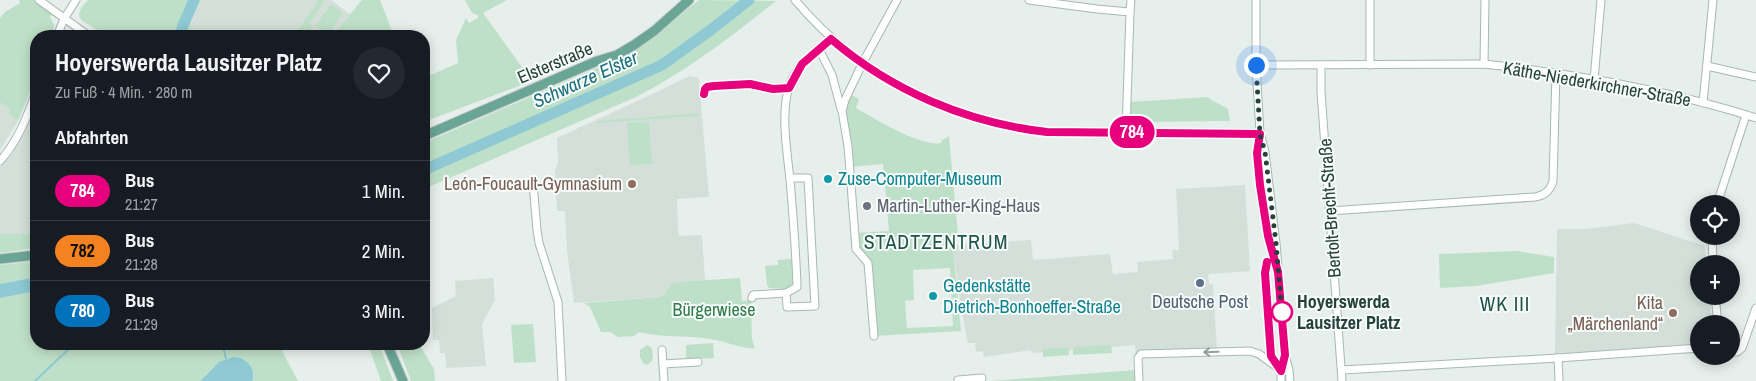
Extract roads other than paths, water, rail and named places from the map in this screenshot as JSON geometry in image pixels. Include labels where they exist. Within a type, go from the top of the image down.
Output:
[{"type":"main road","name":"Elsterstraße","points":[[430,133],[617,55],[654,31],[688,0]]},
{"type":"main road","points":[[0,259],[30,256]]},
{"type":"main road","points":[[390,350],[403,381]]},
{"type":"street","points":[[39,0],[80,30]]},
{"type":"street","points":[[59,30],[76,0]]},
{"type":"street","points":[[794,0],[831,39],[862,64],[932,102],[990,122],[1047,132],[1260,134]]},
{"type":"street","points":[[842,111],[845,100],[862,64],[897,0]]},
{"type":"street","points":[[1029,0],[1130,12]]},
{"type":"street","points":[[1126,132],[1131,0]]},
{"type":"street","points":[[1256,0],[1256,65],[1260,134],[1265,152],[1285,355],[1290,381]]},
{"type":"street","points":[[1370,0],[1370,65]]},
{"type":"street","points":[[1484,64],[1485,0]]},
{"type":"street","points":[[1594,80],[1601,0]]},
{"type":"street","points":[[1703,103],[1712,0]]},
{"type":"street","points":[[752,298],[754,295],[786,293],[797,287],[786,113],[787,95],[790,84],[798,70],[809,57],[831,39]]},
{"type":"street","points":[[819,49],[832,75],[842,111],[848,146],[856,249],[868,263],[874,336]]},
{"type":"street","name":"Käthe-Niederkirchner-Straße","points":[[1256,65],[1484,64],[1594,80],[1703,103],[1756,118]]},
{"type":"street","name":"Bertolt-Brecht-Straße","points":[[1321,65],[1321,92],[1342,381]]},
{"type":"street","points":[[1707,66],[1756,77]]},
{"type":"street","points":[[1330,211],[1536,198],[1546,194],[1550,190],[1553,181],[1556,73]]},
{"type":"street","points":[[0,161],[18,138],[30,107]]},
{"type":"street","points":[[1720,195],[1746,115]]},
{"type":"street","points":[[786,293],[787,307],[815,306],[808,178],[790,178]]},
{"type":"street","points":[[533,183],[536,230],[558,302],[562,381]]},
{"type":"street","points":[[1740,350],[1756,308]]},
{"type":"street","points":[[1342,370],[1690,349]]},
{"type":"street","points":[[662,350],[664,381]]},
{"type":"street","points":[[1140,381],[1138,358],[1142,354],[1250,351],[1259,354],[1277,367]]},
{"type":"street","points":[[1281,381],[1281,371],[1285,355]]},
{"type":"street","points":[[1558,358],[1559,381]]},
{"type":"street","points":[[663,364],[698,362]]},
{"type":"street","points":[[958,380],[982,378]]},
{"type":"water","points":[[30,278],[30,292],[0,298],[0,284]]},
{"type":"water","points":[[233,357],[242,359],[249,364],[253,372],[252,381],[200,381],[219,362]]},
{"type":"waterway","points":[[182,30],[194,0]]},
{"type":"waterway","name":"Schwarze Elster","points":[[430,167],[662,65],[749,0]]},
{"type":"waterway","points":[[35,381],[68,350]]},
{"type":"waterway","points":[[224,350],[226,359]]},
{"type":"place","name":"Zuse-Computer-Museum","points":[[828,179]]},
{"type":"place","name":"León-Foucault-Gymnasium","points":[[632,184]]},
{"type":"place","name":"Martin-Luther-King-Haus","points":[[867,206]]},
{"type":"place","name":"Deutsche Post","points":[[1200,283]]},
{"type":"place","name":"Gedenkstätte Dietrich-Bonhoeffer-Straße","points":[[933,296]]},
{"type":"place","name":"Hoyerswerda Lausitzer Platz","points":[[1282,312]]},
{"type":"place","name":"Kita „Märchenland“","points":[[1673,313]]},
{"type":"district","name":"STADTZENTRUM","points":[[936,242]]},
{"type":"district","name":"WK III","points":[[1505,304]]},
{"type":"park label","name":"Bürgerwiese","points":[[714,310]]}]
